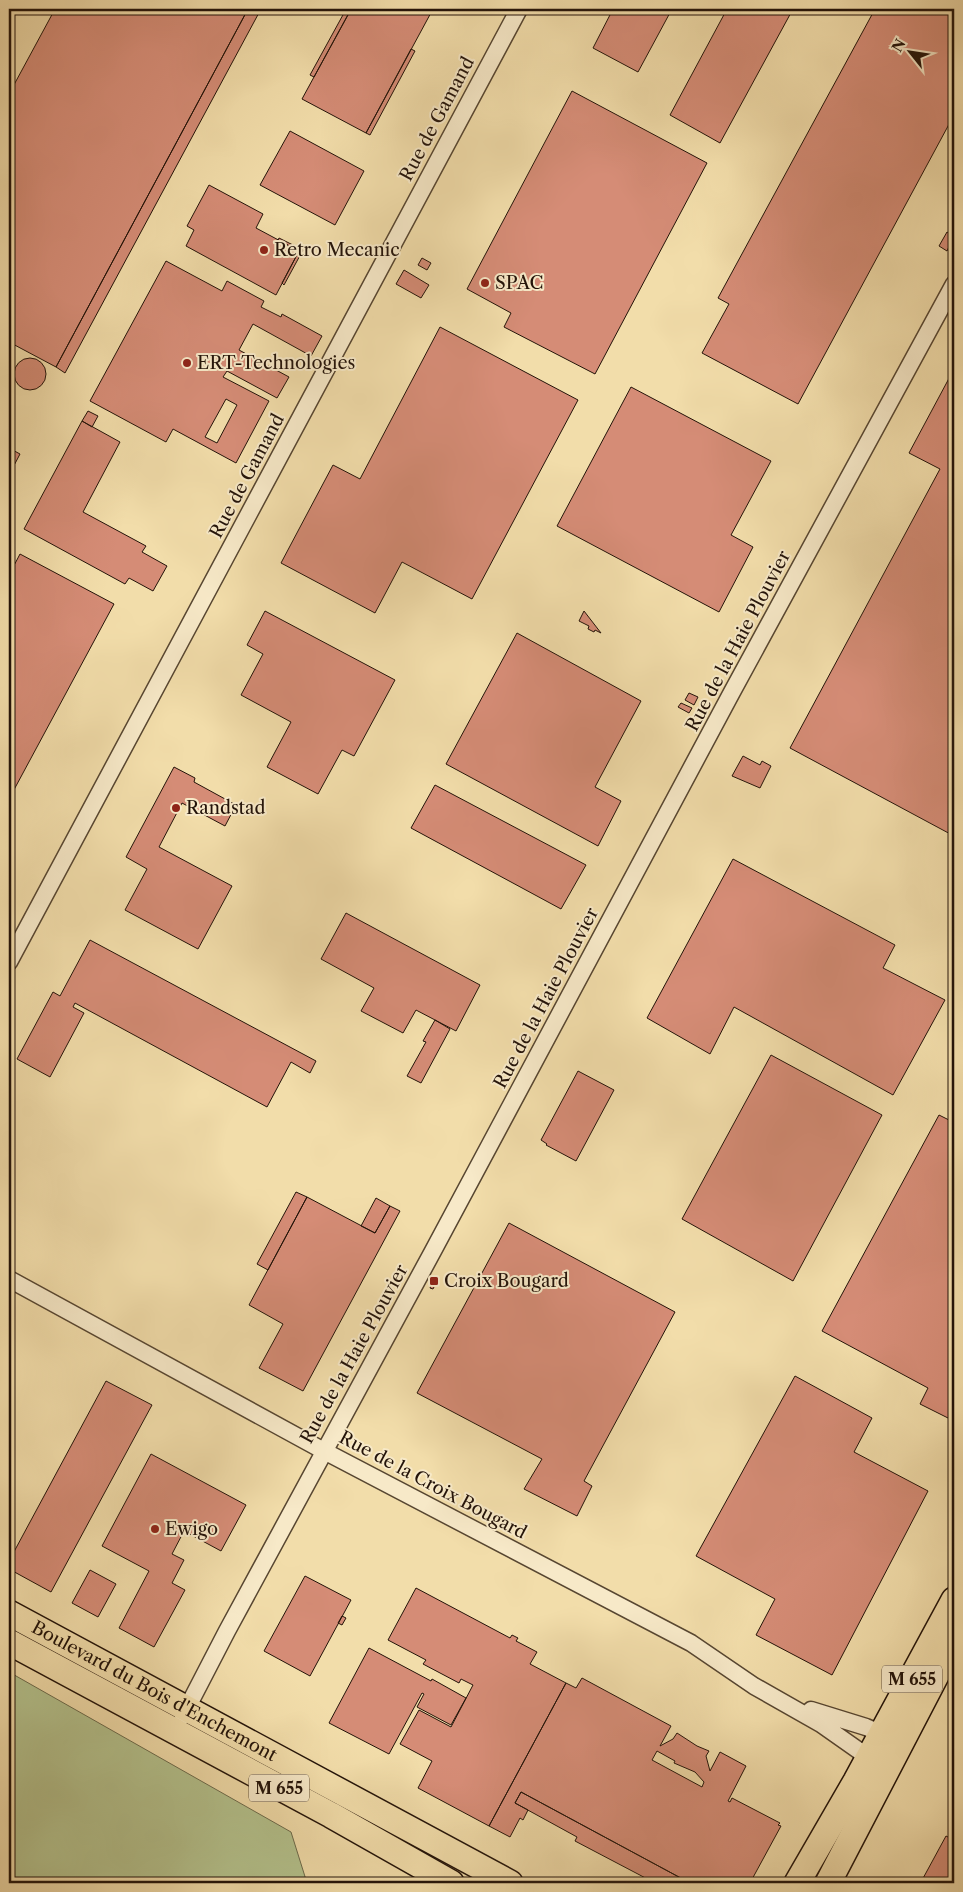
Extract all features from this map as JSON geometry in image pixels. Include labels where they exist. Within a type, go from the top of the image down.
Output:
[{"type":"main road","name":"M 655","points":[[828,1883],[878,1764],[892,1738],[954,1600]]},
{"type":"main road","name":"Boulevard du Bois d'Enchemont","points":[[9,1613],[510,1883]]},
{"type":"main road","name":"M 655","points":[[892,1738],[954,1641]]},
{"type":"main road","name":"Boulevard du Bois d'Enchemont","points":[[9,1642],[331,1815],[451,1883]]},
{"type":"main road","name":"M 655","points":[[797,1883],[878,1764]]},
{"type":"street","name":"Rue de Gamand","points":[[9,962],[519,9]]},
{"type":"street","name":"Rue de la Haie Plouvier","points":[[175,1731],[226,1631],[954,284]]},
{"type":"street","name":"Rue de la Croix Bougard","points":[[9,1279],[324,1450],[673,1633],[754,1686],[782,1701]]},
{"type":"street","points":[[782,1701],[866,1726],[892,1738]]},
{"type":"street","points":[[782,1701],[821,1724],[878,1764]]},
{"type":"green space","points":[[9,1672],[291,1832],[307,1883],[9,1883]]},
{"type":"building","points":[[55,9],[248,9],[56,367],[9,342],[9,94]]},
{"type":"building","points":[[248,9],[261,9],[65,373],[56,367]]},
{"type":"building","points":[[351,9],[433,9],[366,133],[302,99]]},
{"type":"building","points":[[613,9],[672,9],[638,72],[593,48]]},
{"type":"building","points":[[727,9],[793,9],[720,143],[670,115]]},
{"type":"building","points":[[875,9],[954,9],[954,115],[798,404],[702,353],[729,304],[718,298]]},
{"type":"building","points":[[344,13],[348,15],[314,77],[310,75]]},
{"type":"building","points":[[411,49],[415,51],[370,135],[366,133]]},
{"type":"building","points":[[572,91],[707,163],[595,374],[504,327],[511,313],[467,289]]},
{"type":"building","points":[[290,131],[364,171],[335,225],[260,185]]},
{"type":"building","points":[[209,185],[263,214],[256,228],[299,251],[276,295],[186,246],[194,230],[187,226]]},
{"type":"building","points":[[947,232],[954,236],[947,251],[939,246]]},
{"type":"building","points":[[279,238],[303,250],[284,285],[282,283],[299,251],[278,240]]},
{"type":"building","points":[[422,258],[431,263],[427,270],[418,265]]},
{"type":"building","name":"ERT-Technologies","points":[[166,261],[222,291],[227,281],[264,301],[261,307],[281,317],[282,314],[322,336],[311,356],[253,324],[239,350],[289,377],[277,398],[227,371],[223,377],[269,401],[236,463],[173,429],[166,442],[90,401]],"holes":[[[226,399],[237,405],[217,443],[205,437]]]},
{"type":"building","points":[[404,270],[429,285],[421,298],[396,284]]},
{"type":"building","points":[[440,327],[578,400],[472,599],[402,562],[375,613],[281,563],[333,465],[360,479]]},
{"type":"building","points":[[30,358],[36,359],[41,363],[45,368],[45,380],[41,385],[36,389],[30,390],[24,389],[19,385],[15,380],[14,374],[15,368],[19,363],[24,359]]},
{"type":"building","points":[[954,369],[954,836],[790,748],[940,469],[909,453]]},
{"type":"building","points":[[631,387],[771,461],[731,535],[753,547],[719,612],[557,526]]},
{"type":"building","points":[[88,411],[98,416],[92,427],[82,421]]},
{"type":"building","points":[[82,421],[120,442],[83,512],[146,546],[142,552],[167,566],[153,591],[129,578],[125,584],[24,529]]},
{"type":"building","points":[[9,448],[20,454],[9,475]]},
{"type":"building","points":[[20,554],[114,604],[9,799],[9,575]]},
{"type":"building","points":[[265,611],[395,680],[354,756],[342,750],[318,794],[267,767],[291,722],[241,695],[263,654],[247,645]]},
{"type":"building","points":[[584,611],[601,633],[588,629],[589,626],[579,621]]},
{"type":"building","points":[[517,633],[641,701],[595,787],[621,801],[598,846],[446,764]]},
{"type":"building","points":[[689,693],[698,697],[694,705],[685,700]]},
{"type":"building","points":[[681,703],[692,708],[689,713],[678,707]]},
{"type":"building","points":[[743,756],[760,765],[762,761],[771,766],[760,788],[732,776]]},
{"type":"building","points":[[174,767],[195,778],[194,782],[236,805],[225,826],[182,803],[159,847],[232,886],[198,949],[125,910],[147,869],[126,857]]},
{"type":"building","points":[[435,785],[586,865],[561,909],[411,828]]},
{"type":"building","points":[[733,859],[895,945],[883,968],[945,1000],[893,1095],[734,1007],[710,1054],[647,1018]]},
{"type":"building","points":[[346,913],[480,985],[456,1031],[416,1010],[403,1033],[361,1011],[374,988],[321,959]]},
{"type":"building","points":[[90,940],[316,1061],[310,1073],[291,1062],[267,1107],[75,1003],[73,1007],[84,1013],[50,1077],[17,1059],[53,992],[60,996]]},
{"type":"building","points":[[435,1020],[450,1029],[421,1083],[407,1076],[426,1042],[423,1041]]},
{"type":"building","points":[[771,1055],[882,1115],[793,1281],[682,1219]]},
{"type":"building","points":[[578,1071],[614,1090],[576,1161],[546,1145],[541,1140]]},
{"type":"building","points":[[939,1115],[951,1121],[954,1116],[954,1421],[920,1404],[928,1388],[822,1331]]},
{"type":"building","points":[[296,1192],[307,1197],[268,1270],[257,1264]]},
{"type":"building","points":[[307,1197],[375,1233],[390,1206],[400,1211],[303,1391],[259,1368],[283,1324],[249,1305]]},
{"type":"building","points":[[376,1198],[390,1206],[375,1233],[361,1226]]},
{"type":"building","points":[[509,1223],[675,1312],[584,1481],[592,1486],[577,1516],[524,1489],[542,1459],[417,1393]]},
{"type":"building","points":[[434,1279],[437,1281],[433,1289],[430,1288]]},
{"type":"building","points":[[795,1376],[872,1418],[854,1452],[928,1491],[832,1675],[756,1635],[775,1599],[696,1556]]},
{"type":"building","points":[[106,1381],[152,1405],[51,1592],[9,1569],[9,1561]]},
{"type":"building","points":[[151,1454],[246,1505],[221,1551],[184,1531],[172,1554],[184,1560],[172,1583],[185,1590],[154,1647],[119,1628],[149,1571],[102,1546]]},
{"type":"building","points":[[90,1570],[116,1584],[98,1617],[72,1603]]},
{"type":"building","points":[[305,1576],[351,1600],[310,1676],[264,1651]]},
{"type":"building","points":[[416,1588],[510,1638],[512,1635],[518,1638],[516,1641],[537,1652],[530,1664],[566,1683],[489,1826],[418,1788],[432,1761],[400,1744],[419,1710],[451,1727],[473,1685],[461,1679],[459,1683],[423,1664],[426,1660],[388,1640]]},
{"type":"building","points":[[342,1616],[346,1618],[342,1625],[338,1623]]},
{"type":"building","points":[[369,1648],[466,1698],[451,1725],[417,1707],[424,1694],[422,1693],[389,1754],[329,1723]]},
{"type":"building","points":[[582,1678],[671,1726],[660,1746],[673,1739],[677,1733],[697,1746],[709,1751],[706,1756],[710,1771],[720,1752],[746,1766],[728,1801],[730,1802],[732,1798],[780,1823],[778,1825],[781,1826],[750,1883],[690,1883],[521,1792],[515,1803],[528,1810],[523,1820],[520,1818],[510,1837],[489,1826],[566,1683],[576,1688]],"holes":[[[657,1751],[675,1761],[674,1763],[695,1772],[704,1782],[702,1787],[652,1760]]]},
{"type":"building","points":[[521,1792],[690,1883],[655,1883],[575,1841],[577,1837],[515,1803]]},
{"type":"building","points":[[946,1836],[954,1840],[954,1883],[921,1882]]},
{"type":"place","name":"Retro Mecanic","points":[[264,250]]},
{"type":"place","name":"SPAC","points":[[485,283]]},
{"type":"place","name":"ERT-Technologies","points":[[187,363]]},
{"type":"place","name":"Randstad","points":[[176,808]]},
{"type":"place","name":"Croix Bougard","points":[[434,1281]]},
{"type":"place","name":"Ewigo","points":[[155,1529]]}]
